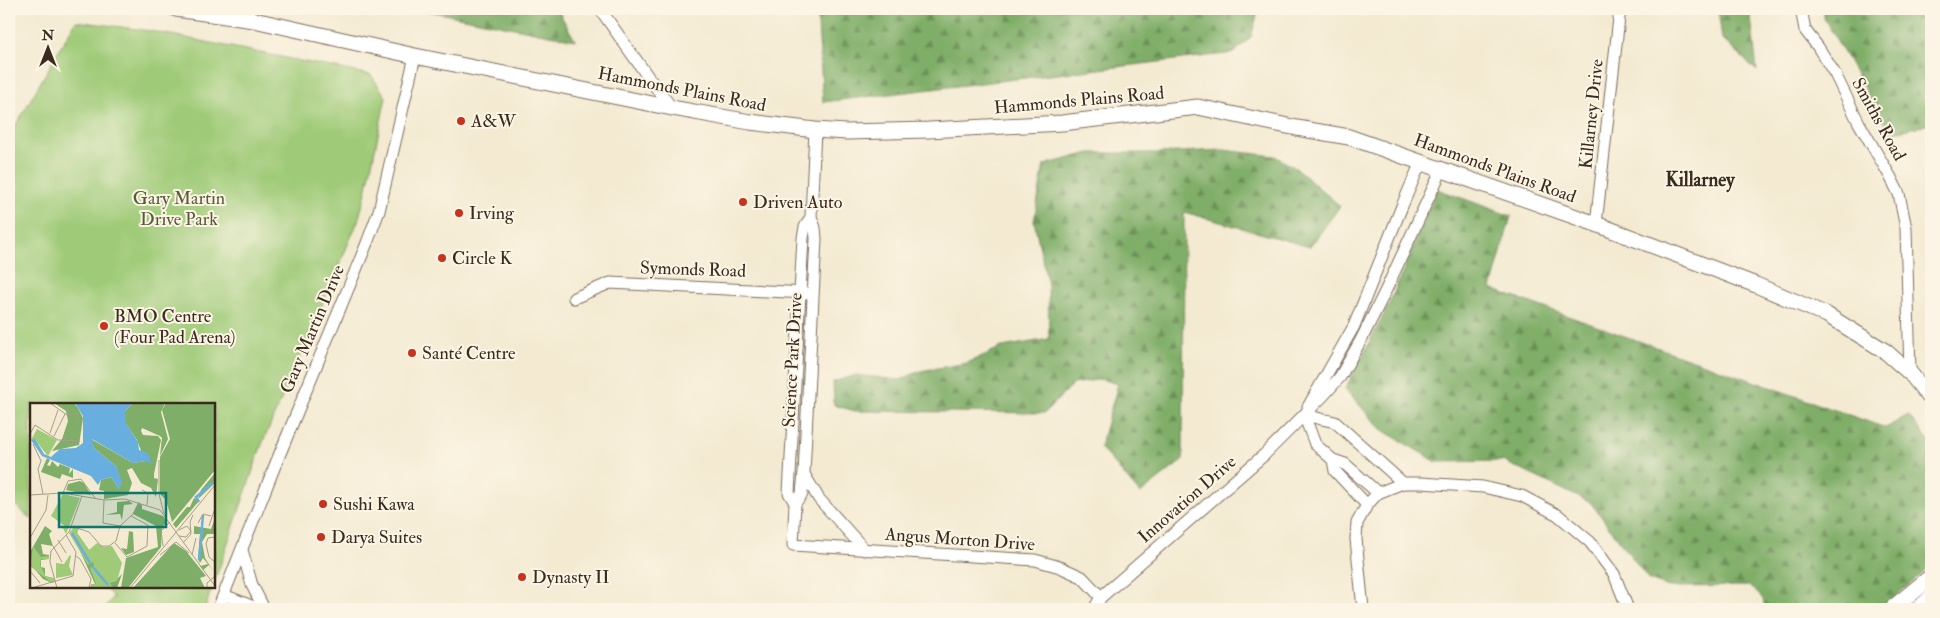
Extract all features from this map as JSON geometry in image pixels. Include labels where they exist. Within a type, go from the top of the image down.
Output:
[{"type":"highway","points":[[1892,609],[1931,577]]},
{"type":"highway","points":[[1919,609],[1931,598]]},
{"type":"highway","points":[[1919,609],[1931,602]]},
{"type":"main road","name":"Hammonds Plains Road","points":[[176,9],[254,20],[414,56],[672,108],[750,122],[815,130],[846,132],[929,130],[1062,123],[1198,107],[1349,137],[1596,224],[1756,285],[1827,315],[1885,351],[1910,373],[1931,399]]},
{"type":"street","points":[[600,9],[672,108]]},
{"type":"street","name":"Killarney Drive","points":[[1596,224],[1620,9]]},
{"type":"street","name":"Smiths Road","points":[[1801,9],[1805,30],[1835,74],[1859,123],[1899,194],[1906,228],[1910,373]]},
{"type":"street","name":"Gary Martin Drive","points":[[218,609],[379,211],[414,56]]},
{"type":"street","name":"Science Park Drive","points":[[793,545],[795,503],[789,493],[799,293],[804,227],[810,217],[815,130]]},
{"type":"street","name":"Innovation Drive","points":[[1304,415],[1354,326],[1421,162]]},
{"type":"street","name":"Innovation Drive","points":[[1094,609],[1101,597],[1264,455],[1340,377],[1361,340],[1442,169]]},
{"type":"street","name":"Science Park Drive","points":[[795,503],[802,494],[804,473],[816,239],[815,228],[810,217]]},
{"type":"street","name":"Symonds Road","points":[[574,298],[610,283],[813,294]]},
{"type":"street","points":[[1304,415],[1315,444],[1332,460],[1345,464],[1378,493]]},
{"type":"street","points":[[1304,415],[1334,422],[1403,483]]},
{"type":"street","points":[[1332,460],[1336,471],[1367,505]]},
{"type":"street","name":"Angus Morton Drive","points":[[804,473],[819,499],[865,550]]},
{"type":"street","points":[[1363,609],[1356,539],[1357,523],[1367,505],[1378,493],[1403,483],[1483,486],[1522,496],[1558,515],[1590,542],[1614,574],[1628,609]]},
{"type":"street","name":"Angus Morton Drive","points":[[793,545],[1035,560],[1060,567],[1082,577],[1101,597]]},
{"type":"street","points":[[242,550],[252,586],[264,609]]},
{"type":"street","points":[[224,595],[259,609]]},
{"type":"green space","points":[[418,9],[557,9],[575,40]]},
{"type":"green space","points":[[817,9],[1259,9],[1251,37],[1234,53],[823,102]]},
{"type":"green space","points":[[1718,9],[1750,9],[1757,71],[1722,39]]},
{"type":"green space","points":[[1824,9],[1931,9],[1931,124],[1890,133],[1824,18]]},
{"type":"green space","name":"Gary Martin Drive Park","points":[[76,21],[151,31],[371,75],[386,97],[358,221],[262,444],[215,580],[215,403],[30,403],[30,518],[9,500],[9,137]]},
{"type":"green space","points":[[1223,150],[1275,156],[1297,169],[1340,206],[1310,247],[1184,212],[1183,460],[1140,494],[1100,447],[1118,384],[1101,379],[1073,384],[1045,413],[855,411],[834,405],[833,382],[856,375],[900,380],[920,371],[967,363],[1002,347],[1049,339],[1048,285],[1034,221],[1044,165],[1089,153],[1157,153]]},
{"type":"green space","points":[[1437,189],[1511,216],[1491,289],[1886,428],[1908,415],[1931,443],[1931,564],[1928,569],[1880,609],[1765,609],[1763,599],[1750,586],[1669,587],[1649,580],[1591,503],[1503,461],[1437,462],[1382,430],[1345,389],[1390,302]]},
{"type":"green space","points":[[104,588],[212,588],[205,609],[105,609],[104,607],[114,597]]},
{"type":"place","name":"A&W","points":[[461,121]]},
{"type":"place","name":"Driven Auto","points":[[743,202]]},
{"type":"place","name":"Irving","points":[[459,213]]},
{"type":"place","name":"Circle K","points":[[442,258]]},
{"type":"place","name":"BMO Centre (Four Pad Arena)","points":[[104,326]]},
{"type":"place","name":"Santé Centre","points":[[412,353]]},
{"type":"place","name":"Sushi Kawa","points":[[323,504]]},
{"type":"place","name":"Darya Suites","points":[[321,537]]},
{"type":"place","name":"Dynasty II","points":[[522,577]]},
{"type":"district","name":"Killarney","points":[[1700,179]]}]
